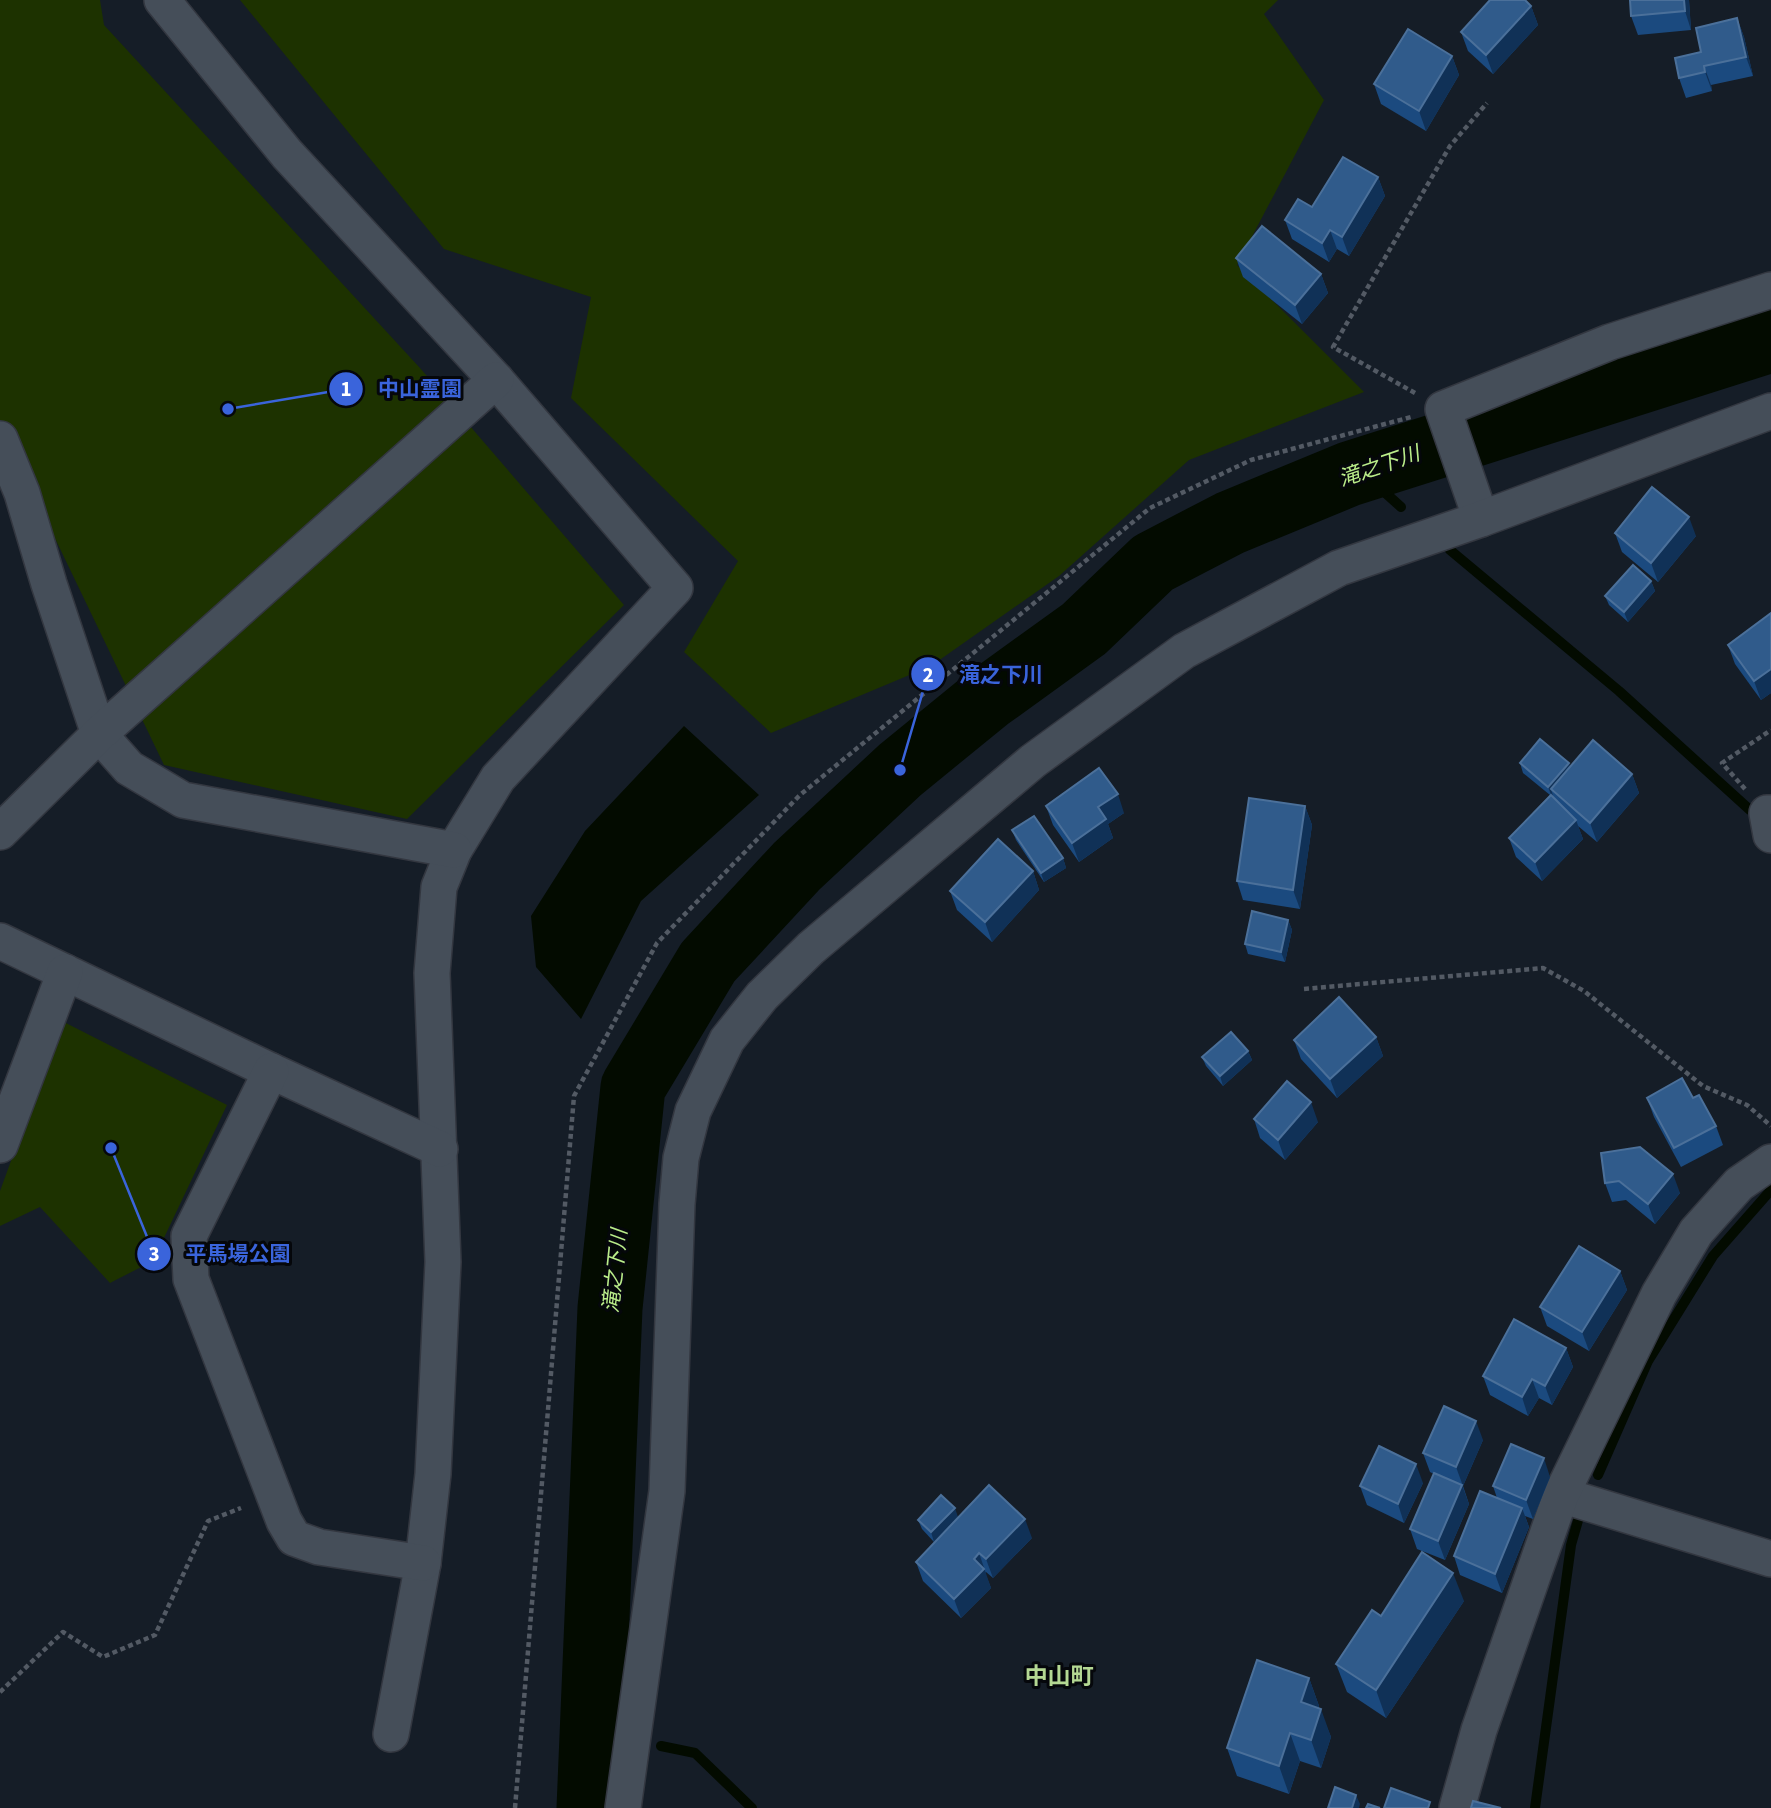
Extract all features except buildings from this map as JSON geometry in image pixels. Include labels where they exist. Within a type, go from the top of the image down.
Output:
[{"type":"street","points":[[162,0],[287,154],[496,380],[675,589],[498,778],[454,850],[439,887],[432,973],[443,1262],[433,1474],[423,1563],[391,1734]]},
{"type":"street","points":[[1478,510],[1445,415],[1610,342],[1771,290]]},
{"type":"street","points":[[0,832],[99,734],[496,380]]},
{"type":"street","points":[[623,1808],[667,1491],[681,1158],[693,1111],[727,1040],[762,996],[810,948],[1033,761],[1184,651],[1339,568],[1478,510],[1771,411]]},
{"type":"street","points":[[0,439],[22,493],[99,734],[129,768],[183,800],[454,850]]},
{"type":"street","points":[[0,941],[440,1149]]},
{"type":"street","points":[[0,1145],[65,972]]},
{"type":"street","points":[[271,1071],[189,1236],[191,1279],[274,1494],[295,1538],[319,1547],[423,1563]]},
{"type":"street","points":[[1457,1808],[1479,1730],[1561,1495],[1659,1294],[1696,1232],[1739,1184],[1771,1162]]},
{"type":"street","points":[[1561,1495],[1771,1559]]},
{"type":"path","points":[[1445,415],[1333,346],[1450,146],[1487,103]]},
{"type":"path","points":[[1770,820],[1722,763],[1771,730]]},
{"type":"path","points":[[1304,989],[1543,968],[1584,991],[1703,1086],[1747,1105],[1771,1126]]},
{"type":"path","points":[[0,1692],[62,1632],[103,1657],[155,1635],[208,1521],[274,1494]]},
{"type":"green space","points":[[0,0],[100,0],[104,25],[420,368],[624,605],[407,819],[164,765],[51,530],[0,451]]},
{"type":"green space","points":[[240,0],[1278,0],[1264,14],[1324,100],[1237,265],[1364,392],[1189,460],[1059,576],[931,666],[771,733],[684,652],[738,561],[571,398],[591,297],[444,249]]},
{"type":"green space","points":[[62,1021],[227,1105],[153,1261],[110,1283],[40,1207],[0,1226],[0,1191]]},
{"type":"shaded area","points":[[684,726],[759,795],[641,901],[581,1019],[536,967],[531,916],[585,831]]},
{"type":"waterway","name":"滝之下川","points":[[589,1808],[610,1308],[633,1087],[708,962],[797,866],[900,770],[987,699],[1084,629],[1153,563],[1230,523],[1349,474],[1771,340]]},
{"type":"waterway","points":[[1361,471],[1401,507]]},
{"type":"waterway","points":[[1450,550],[1619,691],[1750,810]]},
{"type":"waterway","points":[[1598,1475],[1648,1361],[1713,1256],[1771,1190]]},
{"type":"waterway","points":[[1535,1808],[1571,1545],[1579,1517]]},
{"type":"waterway","points":[[592,1733],[603,1735]]},
{"type":"waterway","points":[[661,1746],[695,1753],[752,1808]]},
{"type":"place","name":"中山霊園","points":[[228,409]]},
{"type":"place","name":"滝之下川","points":[[900,770]]},
{"type":"place","name":"平馬場公園","points":[[111,1148]]},
{"type":"district","name":"中山町","points":[[1059,1676]]}]
